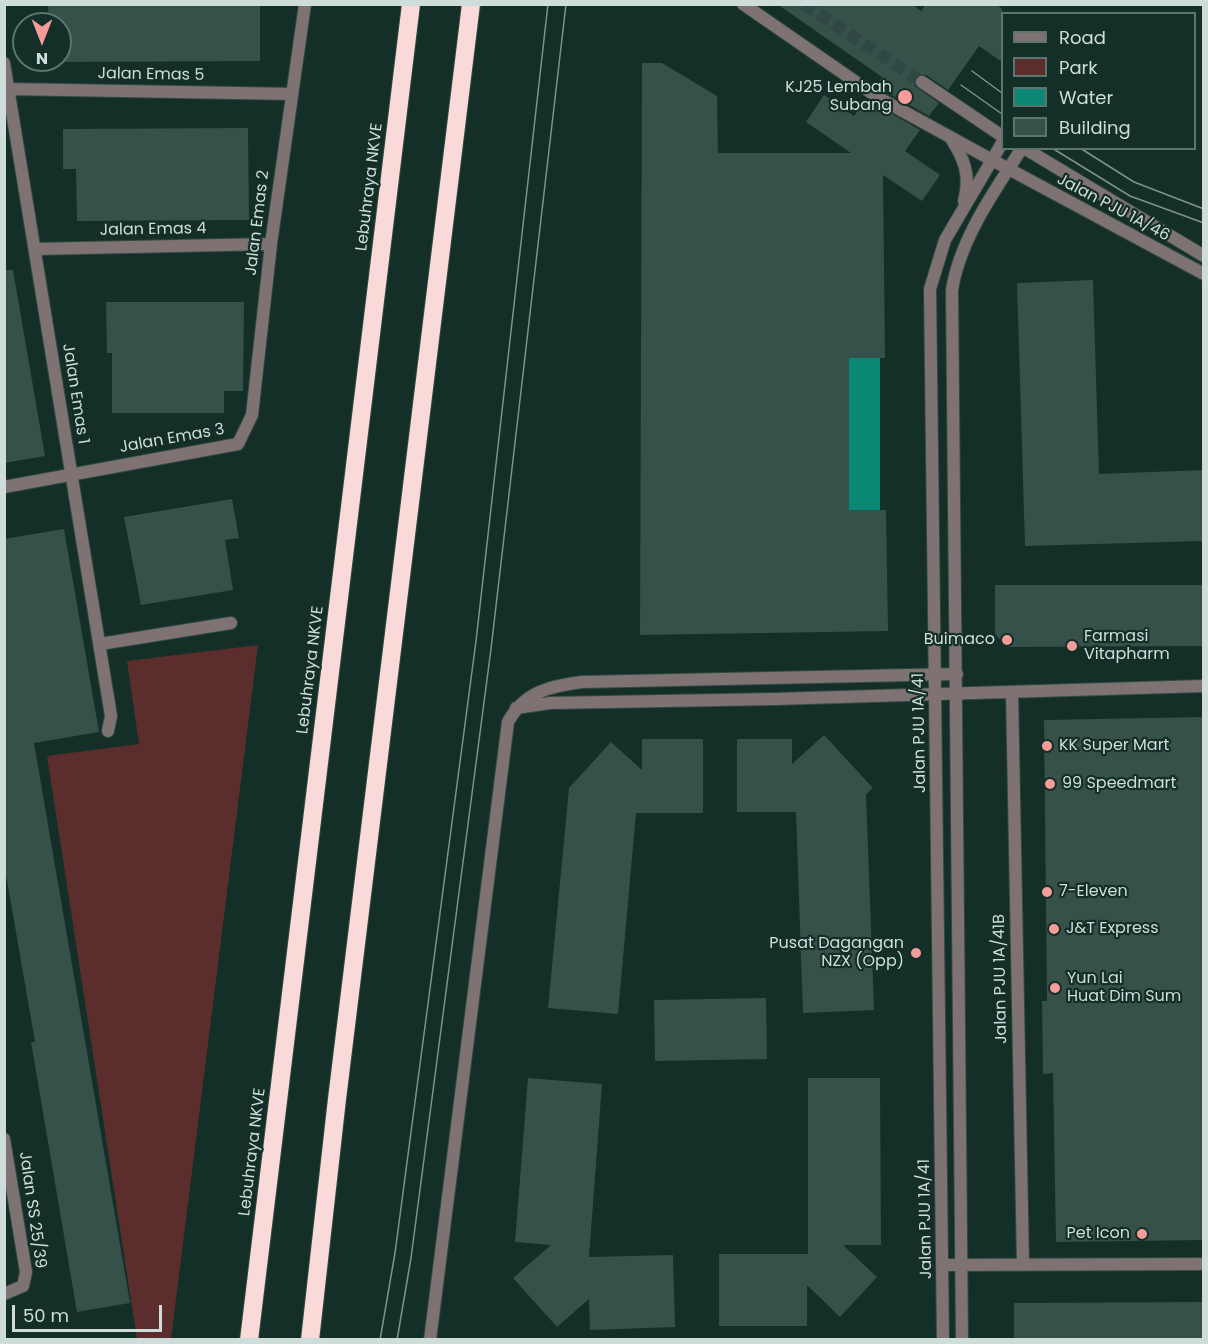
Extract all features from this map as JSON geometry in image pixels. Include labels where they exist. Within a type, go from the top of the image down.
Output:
[{"type":"highway","name":"Lebuhraya NKVE","points":[[249,1340],[411,4]]},
{"type":"highway","points":[[310,1340],[340,1075],[471,4]]},
{"type":"street","name":"Jalan Emas 2","points":[[238,444],[252,416],[272,244],[305,4]]},
{"type":"street","points":[[743,4],[879,98],[992,160]]},
{"type":"street","name":"Jalan Emas 1","points":[[4,63],[100,644],[111,716],[108,731]]},
{"type":"street","points":[[922,82],[1001,135]]},
{"type":"street","name":"Jalan Emas 5","points":[[9,89],[292,94]]},
{"type":"street","points":[[951,138],[965,161],[968,175],[960,214]]},
{"type":"street","name":"Jalan PJU 1A/41","points":[[943,1340],[930,289],[945,240],[1001,145]]},
{"type":"street","points":[[962,1340],[952,290],[955,267],[967,240],[1022,150]]},
{"type":"street","name":"Jalan PJU 1A/46","points":[[1026,150],[1203,256]]},
{"type":"street","name":"Jalan PJU 1A/46","points":[[992,160],[1203,274]]},
{"type":"street","name":"Jalan Emas 4","points":[[35,249],[272,244]]},
{"type":"street","name":"Jalan Emas 3","points":[[4,487],[238,444]]},
{"type":"street","points":[[100,644],[231,623]]},
{"type":"street","points":[[430,1340],[508,722],[515,709],[528,697],[550,686],[582,682],[957,674]]},
{"type":"street","points":[[515,709],[550,703],[1203,686]]},
{"type":"street","name":"Jalan PJU 1A/41B","points":[[1012,692],[1023,1265]]},
{"type":"street","name":"Jalan SS 25/39","points":[[4,1139],[26,1272],[23,1286],[4,1294]]},
{"type":"street","points":[[943,1265],[1203,1264]]},
{"type":"green space","points":[[258,645],[171,1339],[137,1339],[47,756],[139,744],[127,661]]},
{"type":"water","points":[[849,358],[880,358],[880,510],[849,510]]},
{"type":"building","points":[[48,4],[260,4],[260,61],[72,62],[72,12],[48,12]]},
{"type":"building","name":"KJ25 Lembah Subang","points":[[777,4],[912,4],[921,11],[926,4],[996,4],[1002,9],[1001,61],[979,46],[948,90],[926,75],[918,75],[914,81],[915,86],[939,103],[929,116],[876,86],[882,77]]},
{"type":"building","points":[[642,63],[662,63],[717,96],[718,153],[851,153],[806,122],[824,95],[854,116],[866,99],[920,130],[905,151],[940,175],[922,201],[883,175],[885,358],[849,358],[849,510],[886,510],[888,631],[640,635]]},
{"type":"building","points":[[248,128],[249,220],[77,221],[76,169],[63,169],[63,129]]},
{"type":"building","points":[[4,270],[13,270],[45,456],[4,463]]},
{"type":"building","points":[[1093,280],[1099,474],[1203,470],[1203,541],[1025,546],[1017,283]]},
{"type":"building","points":[[106,302],[244,302],[243,391],[224,391],[224,413],[112,413],[112,353],[107,353]]},
{"type":"building","points":[[232,499],[239,538],[225,540],[233,590],[141,605],[124,517]]},
{"type":"building","points":[[64,529],[99,732],[34,743],[130,1303],[77,1312],[31,1042],[35,1042],[4,863],[4,539]]},
{"type":"building","points":[[995,585],[1203,585],[1203,646],[1007,647],[995,634]]},
{"type":"building","points":[[1203,717],[1203,1240],[1056,1242],[1053,1073],[1043,1074],[1042,1001],[1047,1001],[1044,720]]},
{"type":"building","points":[[824,735],[873,788],[866,794],[874,1010],[803,1013],[796,812],[737,812],[737,739],[792,739],[792,764]]},
{"type":"building","points":[[642,739],[703,739],[703,813],[636,813],[618,1014],[548,1008],[569,788],[611,742],[642,770]]},
{"type":"building","points":[[766,998],[767,1059],[655,1061],[654,1000]]},
{"type":"building","points":[[528,1078],[602,1084],[589,1257],[673,1255],[675,1327],[590,1330],[589,1299],[557,1327],[513,1278],[551,1245],[515,1242]]},
{"type":"building","points":[[808,1078],[880,1078],[881,1245],[843,1245],[877,1277],[840,1317],[807,1285],[807,1326],[719,1326],[719,1254],[808,1254]]},
{"type":"building","points":[[1203,1302],[1203,1340],[1014,1340],[1014,1303]]},
{"type":"tunnel","points":[[804,4],[922,82]]},
{"type":"tram line","points":[[380,1340],[395,1253],[476,641],[548,4]]},
{"type":"tram line","points":[[397,1340],[411,1258],[491,649],[566,4]]},
{"type":"tram line","points":[[972,71],[1001,92]]},
{"type":"tram line","points":[[961,85],[1001,113]]},
{"type":"tram line","points":[[1055,150],[1130,196],[1204,223]]},
{"type":"tram line","points":[[1083,150],[1134,182],[1204,209]]},
{"type":"place","name":"KJ25 Lembah Subang","points":[[905,97]]},
{"type":"place","name":"Buimaco","points":[[1007,640]]},
{"type":"place","name":"Farmasi Vitapharm","points":[[1072,646]]},
{"type":"place","name":"KK Super Mart","points":[[1047,746]]},
{"type":"place","name":"99 Speedmart","points":[[1050,784]]},
{"type":"place","name":"7-Eleven","points":[[1047,892]]},
{"type":"place","name":"J&T Express","points":[[1054,929]]},
{"type":"place","name":"Pusat Dagangan NZX (Opp)","points":[[916,953]]},
{"type":"place","name":"Yun Lai Huat Dim Sum","points":[[1055,988]]},
{"type":"place","name":"Pet Icon","points":[[1142,1234]]}]
